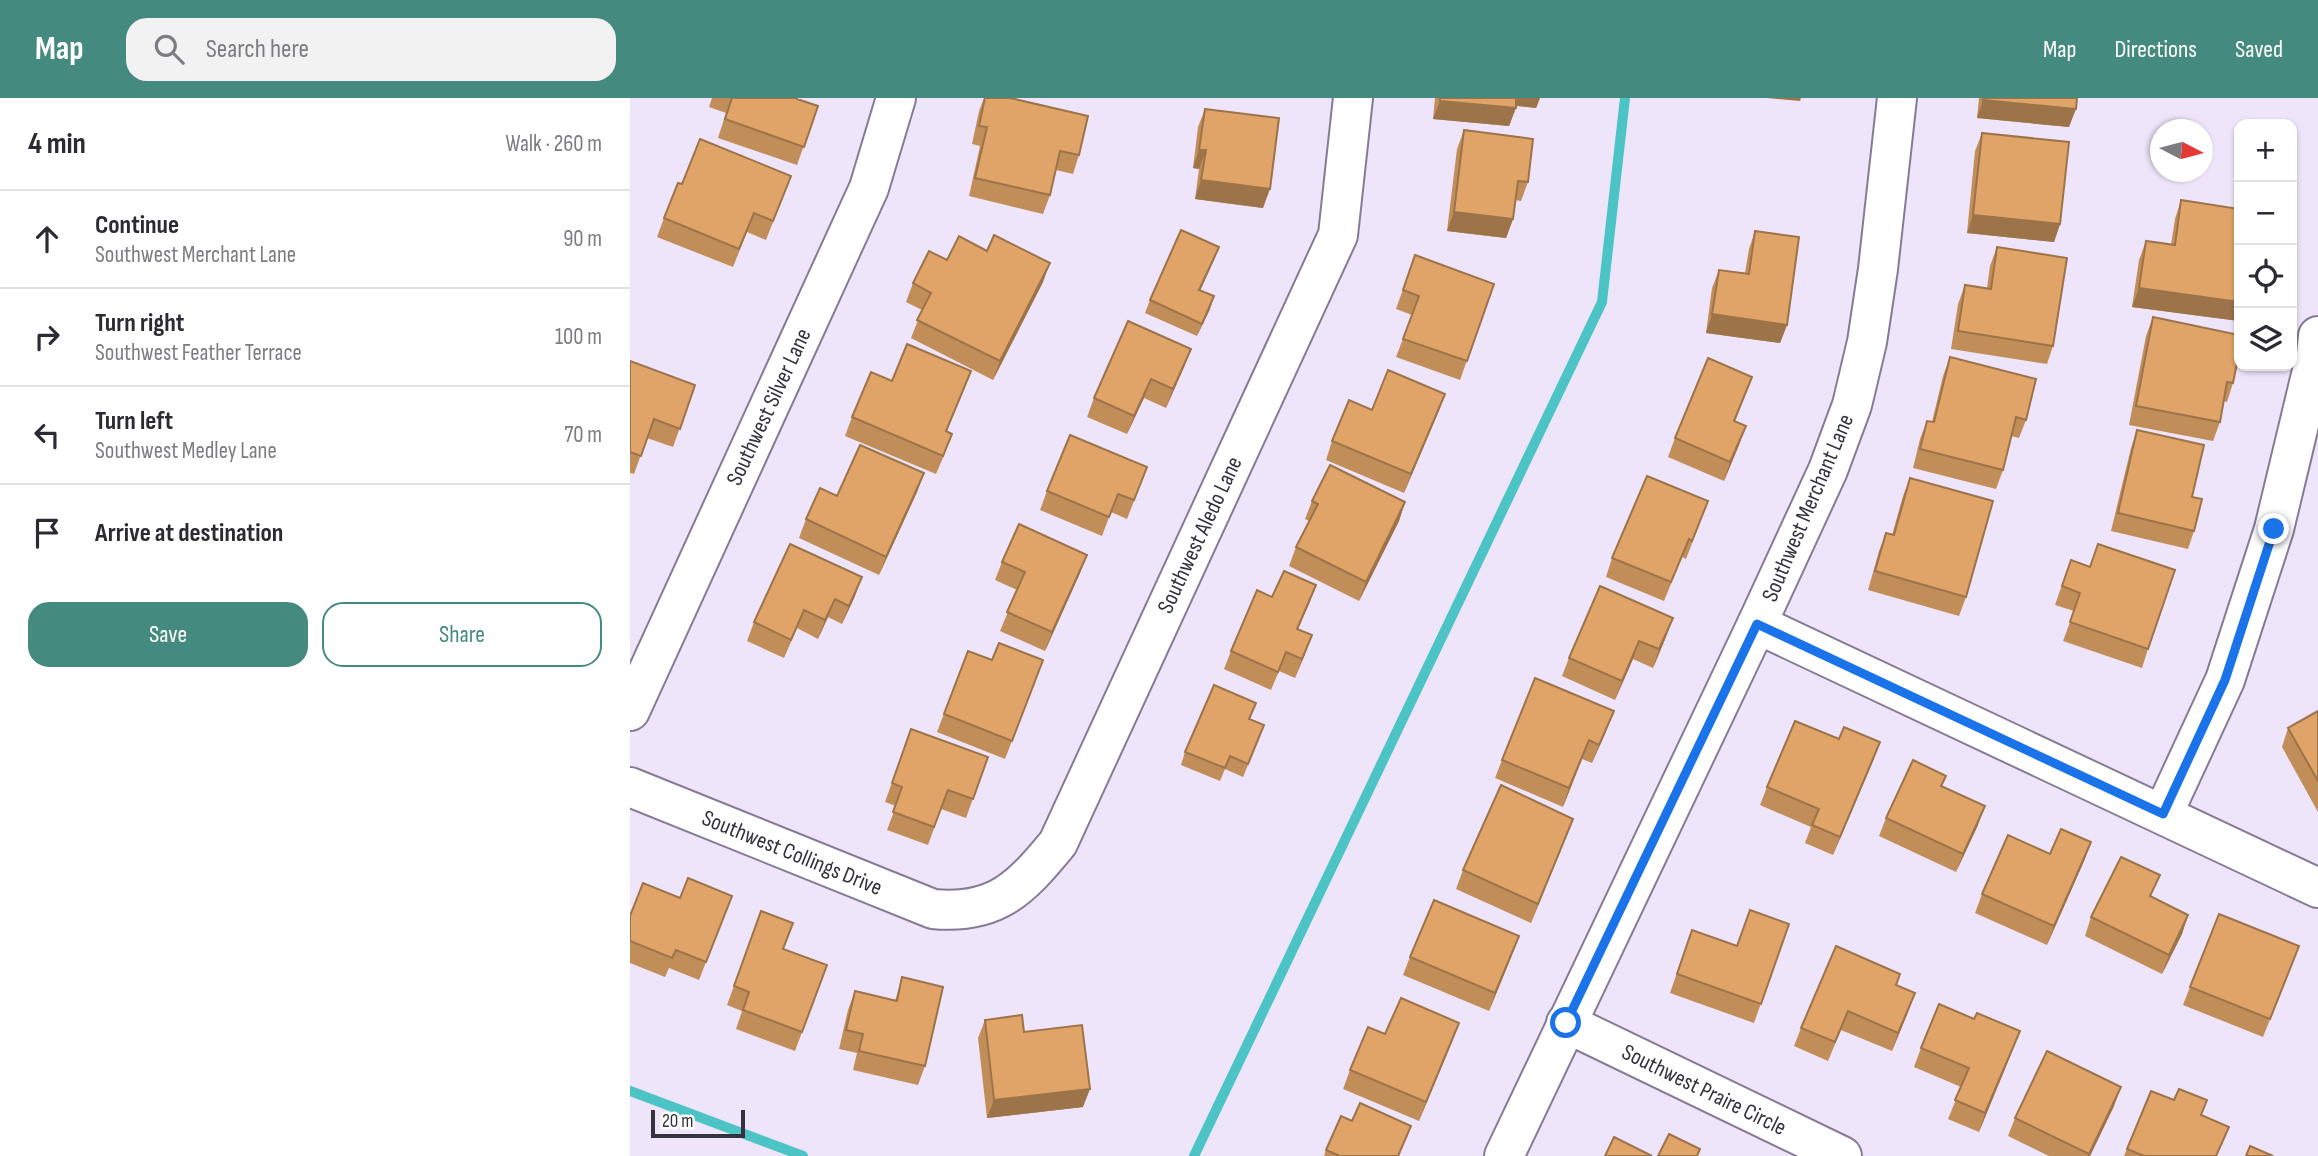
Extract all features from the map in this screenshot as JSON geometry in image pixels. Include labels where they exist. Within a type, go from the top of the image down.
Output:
[{"type":"street","name":"Southwest Silver Lane","points":[[630,711],[869,188],[896,98]]},
{"type":"street","name":"Southwest Aledo Lane","points":[[955,911],[1000,900],[1020,887],[1058,843],[1338,235],[1353,98]]},
{"type":"street","name":"Southwest Merchant Lane","points":[[1504,1156],[1828,470],[1852,405],[1867,342],[1878,270],[1897,98]]},
{"type":"street","points":[[2163,814],[2225,680],[2270,542],[2316,354],[2318,336]]},
{"type":"street","points":[[1757,624],[2318,888]]},
{"type":"street","name":"Southwest Collings Drive","points":[[630,787],[905,899],[933,909],[955,911]]},
{"type":"street","name":"Southwest Praire Circle","points":[[1566,1023],[1842,1156]]},
{"type":"building","points":[[732,98],[797,98],[818,106],[804,147],[725,119]]},
{"type":"building","points":[[985,98],[1010,98],[1088,116],[1079,155],[1060,151],[1050,195],[975,178],[987,127],[979,126]]},
{"type":"building","points":[[1440,98],[1516,98],[1516,108],[1440,101]]},
{"type":"building","points":[[2077,98],[2076,109],[1983,100]]},
{"type":"building","points":[[1205,109],[1279,118],[1270,189],[1201,180],[1206,150],[1199,150]]},
{"type":"building","points":[[1464,130],[1533,139],[1528,182],[1518,181],[1513,219],[1454,212]]},
{"type":"building","points":[[1982,133],[2069,142],[2060,224],[1973,215]]},
{"type":"building","points":[[700,139],[791,176],[773,221],[754,213],[739,249],[664,218],[678,183],[682,184]]},
{"type":"building","points":[[2181,200],[2234,208],[2234,301],[2139,288],[2146,241],[2175,245]]},
{"type":"building","points":[[1181,230],[1219,247],[1199,290],[1214,296],[1202,324],[1150,300]]},
{"type":"building","points":[[1755,231],[1799,237],[1787,325],[1712,314],[1719,270],[1749,274]]},
{"type":"building","points":[[994,235],[1050,263],[1000,361],[917,320],[931,293],[913,283],[929,251],[947,260],[959,236],[987,251]]},
{"type":"building","points":[[1997,247],[2067,258],[2053,346],[1958,331],[1965,285],[1991,289]]},
{"type":"building","points":[[1415,255],[1494,284],[1467,361],[1403,339],[1419,296],[1403,290]]},
{"type":"building","points":[[2153,317],[2234,334],[2235,371],[2233,383],[2227,382],[2220,422],[2136,406]]},
{"type":"building","points":[[1128,321],[1191,349],[1173,389],[1151,379],[1134,416],[1094,398]]},
{"type":"building","points":[[907,344],[971,371],[946,431],[952,434],[943,456],[852,417],[871,372],[892,381]]},
{"type":"building","points":[[1950,357],[2036,379],[2026,420],[2016,417],[2003,470],[1920,449],[1927,421],[1934,422]]},
{"type":"building","points":[[1708,358],[1752,377],[1734,421],[1746,426],[1730,462],[1675,438]]},
{"type":"building","points":[[630,361],[695,385],[680,429],[654,419],[641,456],[630,452]]},
{"type":"building","points":[[1388,370],[1445,394],[1411,474],[1332,441],[1349,400],[1372,410]]},
{"type":"building","points":[[2137,430],[2204,445],[2192,497],[2202,499],[2194,531],[2118,513]]},
{"type":"building","points":[[1070,435],[1147,467],[1134,500],[1118,494],[1109,517],[1047,491]]},
{"type":"building","points":[[860,445],[924,473],[886,557],[806,519],[820,488],[837,496]]},
{"type":"building","points":[[1330,465],[1405,502],[1366,582],[1296,547],[1318,504],[1312,501]]},
{"type":"building","points":[[1647,476],[1708,501],[1671,582],[1612,558]]},
{"type":"building","points":[[1910,478],[1993,501],[1966,597],[1875,571],[1886,533],[1894,535]]},
{"type":"building","points":[[1019,524],[1087,555],[1052,632],[1007,612],[1025,572],[1002,562]]},
{"type":"building","points":[[790,544],[862,577],[849,606],[835,599],[825,620],[804,610],[791,640],[754,622]]},
{"type":"building","points":[[2098,544],[2175,570],[2148,649],[2070,622],[2080,593],[2062,586],[2071,560],[2090,567]]},
{"type":"building","points":[[1284,571],[1316,585],[1297,629],[1312,635],[1302,659],[1286,652],[1278,672],[1231,651],[1257,590],[1272,597]]},
{"type":"building","points":[[1600,586],[1673,618],[1659,649],[1639,641],[1622,681],[1569,658]]},
{"type":"building","points":[[999,643],[1043,660],[1012,741],[944,714],[968,651],[992,660]]},
{"type":"building","points":[[1535,678],[1614,711],[1599,745],[1589,740],[1569,788],[1502,760]]},
{"type":"building","points":[[1214,685],[1256,703],[1249,719],[1264,725],[1248,764],[1230,756],[1225,768],[1185,752]]},
{"type":"building","points":[[2318,711],[2318,781],[2288,728]]},
{"type":"building","points":[[1795,721],[1839,739],[1844,727],[1880,742],[1840,837],[1812,825],[1819,809],[1767,787]]},
{"type":"building","points":[[911,729],[988,757],[973,799],[948,790],[934,827],[893,812],[902,787],[892,783]]},
{"type":"building","points":[[1913,760],[1946,776],[1941,786],[1985,806],[1963,854],[1886,818]]},
{"type":"building","points":[[1501,785],[1573,819],[1538,904],[1463,870]]},
{"type":"building","points":[[2061,829],[2091,842],[2054,926],[1982,894],[2008,835],[2050,854]]},
{"type":"building","points":[[2121,857],[2160,875],[2150,896],[2188,915],[2169,955],[2091,917]]},
{"type":"building","points":[[688,878],[732,896],[706,962],[676,950],[672,958],[630,941],[630,916],[643,883],[680,898]]},
{"type":"building","points":[[1434,900],[1519,936],[1495,993],[1410,957]]},
{"type":"building","points":[[1750,910],[1789,924],[1761,1004],[1677,974],[1692,930],[1737,946]]},
{"type":"building","points":[[761,911],[793,923],[783,949],[827,965],[802,1032],[743,1010],[749,992],[734,986]]},
{"type":"building","points":[[2219,914],[2299,946],[2270,1019],[2190,987]]},
{"type":"building","points":[[1836,946],[1900,974],[1896,985],[1915,993],[1898,1033],[1848,1011],[1835,1042],[1801,1028]]},
{"type":"building","points":[[902,977],[943,987],[925,1066],[859,1051],[863,1034],[846,1030],[855,991],[897,1001]]},
{"type":"building","points":[[1401,998],[1459,1023],[1426,1102],[1350,1070],[1368,1027],[1385,1034]]},
{"type":"building","points":[[1939,1004],[1974,1019],[1977,1013],[2020,1031],[1985,1113],[1955,1100],[1969,1068],[1921,1048]]},
{"type":"building","points":[[1022,1015],[1024,1032],[1082,1025],[1090,1089],[994,1100],[985,1020]]},
{"type":"building","points":[[2047,1051],[2121,1087],[2089,1154],[2015,1118]]},
{"type":"building","points":[[2179,1089],[2207,1100],[2201,1115],[2229,1127],[2216,1156],[2144,1156],[2127,1149],[2151,1091],[2174,1100]]},
{"type":"building","points":[[1360,1103],[1411,1126],[1398,1156],[1340,1156],[1326,1150],[1341,1116],[1352,1121]]},
{"type":"building","points":[[1669,1134],[1700,1149],[1697,1156],[1658,1156]]},
{"type":"building","points":[[1614,1137],[1652,1156],[1605,1156]]},
{"type":"building","points":[[2250,1146],[2273,1156],[2246,1156]]},
{"type":"waterway","points":[[1194,1156],[1602,302],[1625,98]]},
{"type":"waterway","points":[[630,1091],[803,1156]]},
{"type":"route","points":[[1566,1023],[1757,624],[2163,814],[2225,680],[2274,529]]}]
